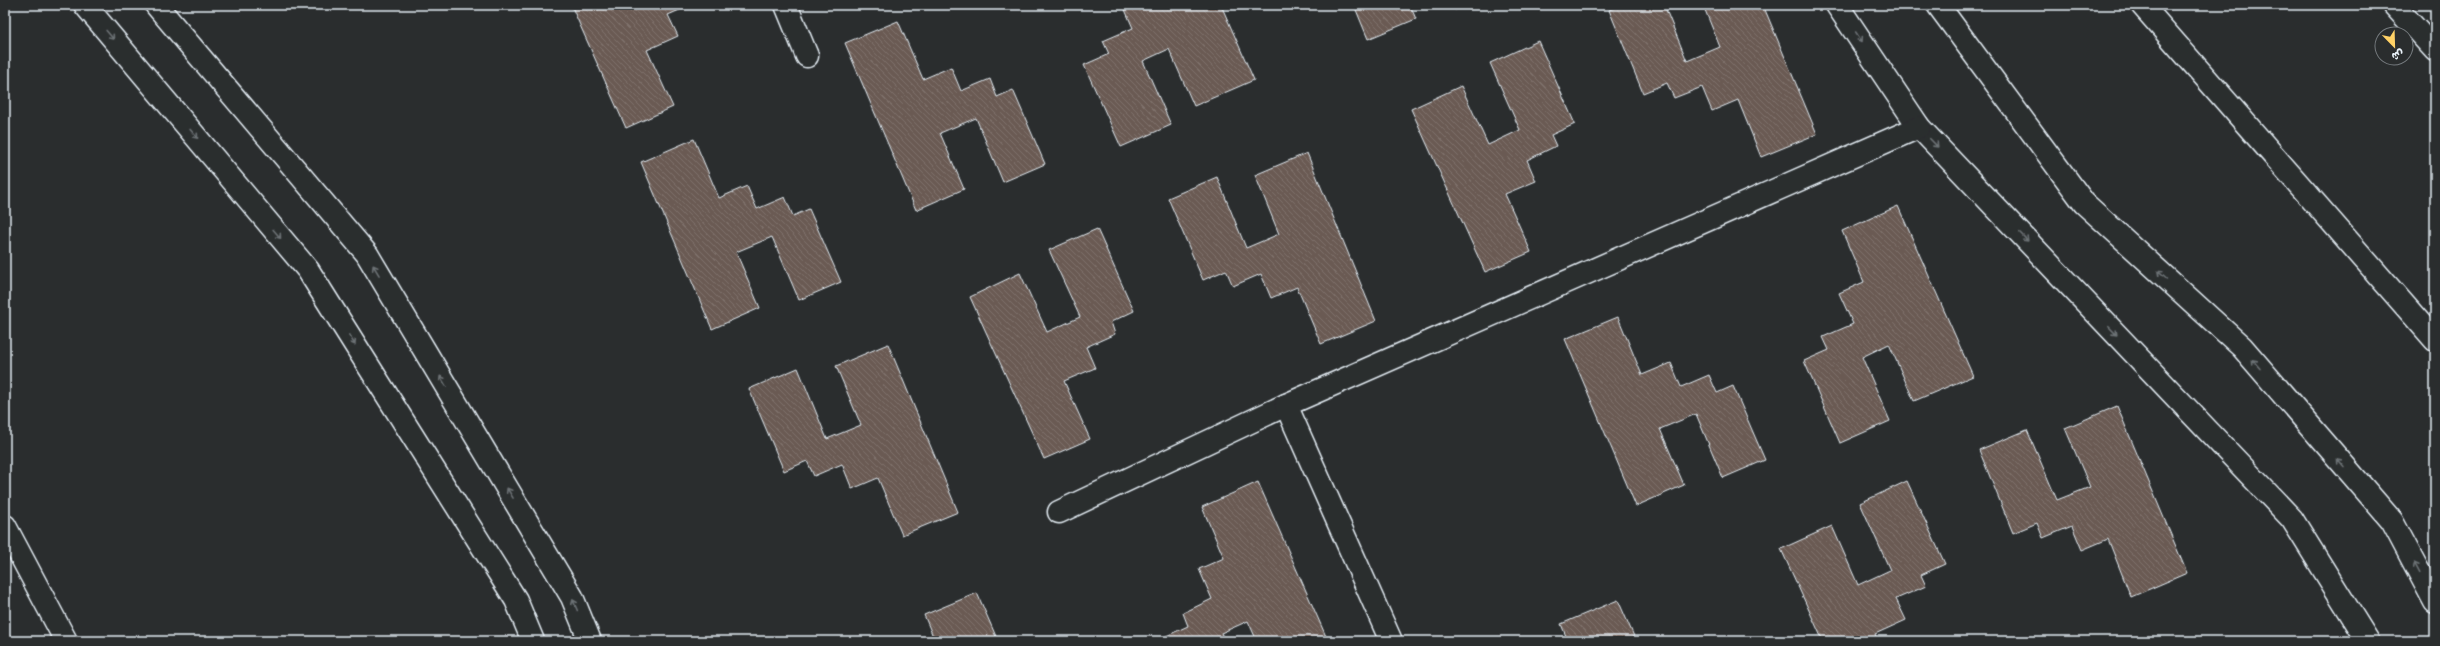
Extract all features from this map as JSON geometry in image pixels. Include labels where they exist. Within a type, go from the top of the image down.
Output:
[{"type":"street","points":[[85,5],[308,270],[516,600],[533,641]]},
{"type":"street","points":[[156,5],[367,254],[572,597],[590,641]]},
{"type":"street","points":[[786,5],[807,56]]},
{"type":"street","points":[[1837,5],[1919,127],[2292,519],[2368,641]]},
{"type":"street","points":[[1938,5],[2084,203],[2242,347],[2392,521],[2435,602]]},
{"type":"street","points":[[2142,5],[2435,340]]},
{"type":"street","points":[[2394,5],[2435,50]]},
{"type":"street","points":[[1059,512],[1286,405],[1919,127]]},
{"type":"street","points":[[1286,405],[1391,641]]},
{"type":"street","points":[[5,526],[66,641]]},
{"type":"building","points":[[571,5],[691,5],[668,15],[678,36],[647,50],[673,107],[626,128]]},
{"type":"building","points":[[1123,5],[1221,5],[1254,80],[1194,106],[1169,49],[1143,61],[1171,125],[1121,147],[1084,65],[1109,54],[1103,41],[1133,28]]},
{"type":"building","points":[[1354,5],[1410,5],[1416,19],[1368,39]]},
{"type":"building","points":[[1453,5],[1467,5],[1455,10]]},
{"type":"building","points":[[1622,5],[1664,5],[1687,61],[1720,47],[1703,5],[1763,5],[1817,134],[1761,157],[1738,100],[1712,111],[1702,87],[1674,98],[1667,83],[1643,93],[1609,10]]},
{"type":"building","points":[[898,21],[923,79],[951,67],[961,91],[990,79],[997,97],[1013,90],[1045,164],[1003,182],[976,118],[940,133],[964,189],[916,210],[845,43]]},
{"type":"building","points":[[1538,41],[1575,124],[1551,135],[1556,146],[1527,160],[1536,181],[1505,194],[1531,252],[1485,272],[1411,109],[1461,86],[1488,145],[1520,130],[1490,63]]},
{"type":"building","points":[[694,139],[719,198],[747,186],[757,209],[785,197],[793,216],[809,209],[841,282],[799,300],[772,237],[736,252],[760,308],[712,329],[641,162]]},
{"type":"building","points":[[1307,153],[1376,321],[1321,344],[1297,287],[1271,298],[1261,274],[1233,286],[1226,270],[1203,280],[1168,198],[1217,177],[1246,248],[1279,234],[1255,175]]},
{"type":"building","points":[[1898,206],[1973,376],[1914,401],[1889,344],[1862,357],[1890,421],[1840,443],[1804,361],[1829,350],[1823,337],[1853,324],[1839,293],[1864,282],[1842,231]]},
{"type":"building","points":[[1097,229],[1134,311],[1111,322],[1115,334],[1086,347],[1095,368],[1064,381],[1090,439],[1044,459],[970,297],[1020,273],[1047,332],[1080,317],[1049,250]]},
{"type":"building","points":[[1618,317],[1642,375],[1671,363],[1681,387],[1709,375],[1717,393],[1733,386],[1765,460],[1723,478],[1696,414],[1660,429],[1684,485],[1636,506],[1565,339]]},
{"type":"building","points":[[888,344],[958,512],[902,535],[878,478],[852,489],[842,464],[814,476],[807,461],[784,471],[749,389],[798,368],[827,439],[861,425],[836,366]]},
{"type":"building","points":[[2117,406],[2187,573],[2131,597],[2108,539],[2082,550],[2072,526],[2043,538],[2037,523],[2013,533],[1979,450],[2027,430],[2057,500],[2090,487],[2065,428]]},
{"type":"building","points":[[1907,481],[1945,564],[1921,575],[1926,586],[1896,599],[1906,620],[1875,634],[1878,641],[1823,641],[1781,549],[1832,526],[1858,585],[1890,570],[1860,503]]},
{"type":"building","points":[[1258,482],[1328,641],[1257,641],[1248,621],[1221,633],[1225,641],[1165,641],[1164,637],[1188,626],[1183,613],[1212,599],[1199,569],[1224,558],[1202,507]]},
{"type":"building","points":[[977,593],[998,641],[935,641],[924,615]]},
{"type":"building","points":[[1618,600],[1636,641],[1568,641],[1561,624]]}]
